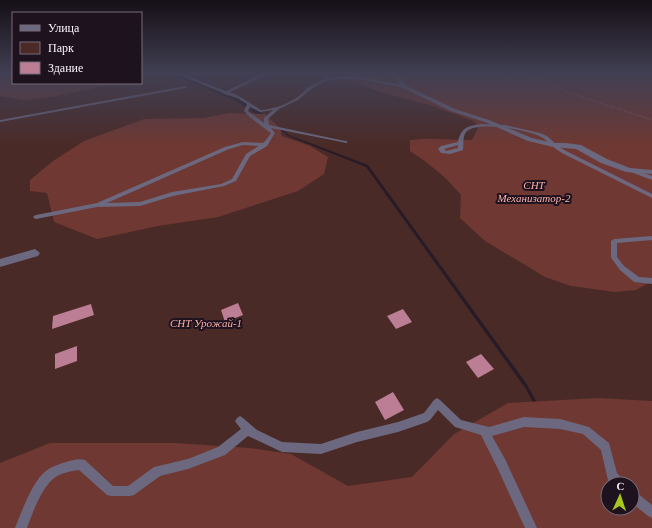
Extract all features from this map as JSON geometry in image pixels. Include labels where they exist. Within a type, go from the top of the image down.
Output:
[{"type":"street","points":[[427,98],[453,110],[500,126],[530,140],[553,145],[578,147],[604,161],[628,170],[652,172]]},
{"type":"street","points":[[0,263],[35,253]]},
{"type":"lane","points":[[0,121],[127,98]]},
{"type":"lane","points":[[239,98],[260,111],[267,111],[300,98]]},
{"type":"lane","points":[[249,104],[246,111],[254,120],[267,126],[345,142]]},
{"type":"lane","points":[[36,217],[98,205],[140,204],[172,194],[222,185],[234,180],[247,155],[265,145],[270,140],[273,133],[267,126],[266,119],[280,106]]},
{"type":"lane","points":[[460,143],[463,132],[467,128],[474,126],[500,126]]},
{"type":"lane","points":[[98,205],[190,164],[204,160],[218,151],[242,143],[265,145]]},
{"type":"lane","points":[[553,145],[652,196]]},
{"type":"lane","points":[[628,170],[652,178]]},
{"type":"lane","points":[[651,238],[614,241],[614,257],[622,268],[637,280],[652,281]]},
{"type":"lane","points":[[240,421],[253,434],[282,447],[321,449],[427,417],[437,403],[458,424],[490,432],[524,422],[560,424],[586,430],[605,447],[612,476]]},
{"type":"lane","points":[[21,528],[30,504],[48,476],[65,466],[81,464],[111,491],[130,491],[158,471],[188,464],[221,451],[249,429]]},
{"type":"lane","points":[[484,430],[531,528]]},
{"type":"lane","points":[[640,502],[652,512]]},
{"type":"path","points":[[582,98],[652,120]]},
{"type":"green space","name":"СНТ Урожай-1","points":[[0,98],[228,98],[270,122],[288,136],[366,167],[526,389],[589,505],[611,528],[0,528]]},
{"type":"green space","points":[[11,98],[45,98],[26,100]]},
{"type":"green space","name":"СНТ Механизатор-2","points":[[242,98],[652,98],[652,528],[618,528],[607,516],[640,516],[640,476],[600,476],[600,509],[591,499],[526,383],[368,165],[289,135]]},
{"type":"green space","points":[[401,98],[652,98],[652,284],[649,283],[636,290],[615,292],[571,286],[545,277],[485,241],[460,218],[461,195],[450,182],[410,151],[410,140],[472,140],[478,128],[474,121],[433,106]]},
{"type":"green space","points":[[228,113],[265,114],[280,128],[282,136],[310,146],[328,157],[324,174],[298,191],[218,217],[158,226],[97,239],[54,222],[47,193],[30,191],[30,180],[53,161],[84,141],[144,119],[204,118]]},
{"type":"green space","points":[[598,398],[652,401],[652,528],[0,528],[0,463],[50,443],[175,443],[250,448],[291,454],[348,486],[412,477],[454,434],[508,403]]},
{"type":"building","points":[[238,303],[243,315],[225,322],[221,310]]},
{"type":"building","points":[[91,304],[94,315],[52,329],[53,316]]},
{"type":"building","points":[[403,309],[412,322],[396,329],[387,316]]},
{"type":"building","points":[[77,346],[77,361],[55,369],[55,354]]},
{"type":"building","points":[[481,354],[494,369],[478,378],[466,362]]},
{"type":"building","points":[[393,392],[404,410],[385,420],[375,402]]}]
